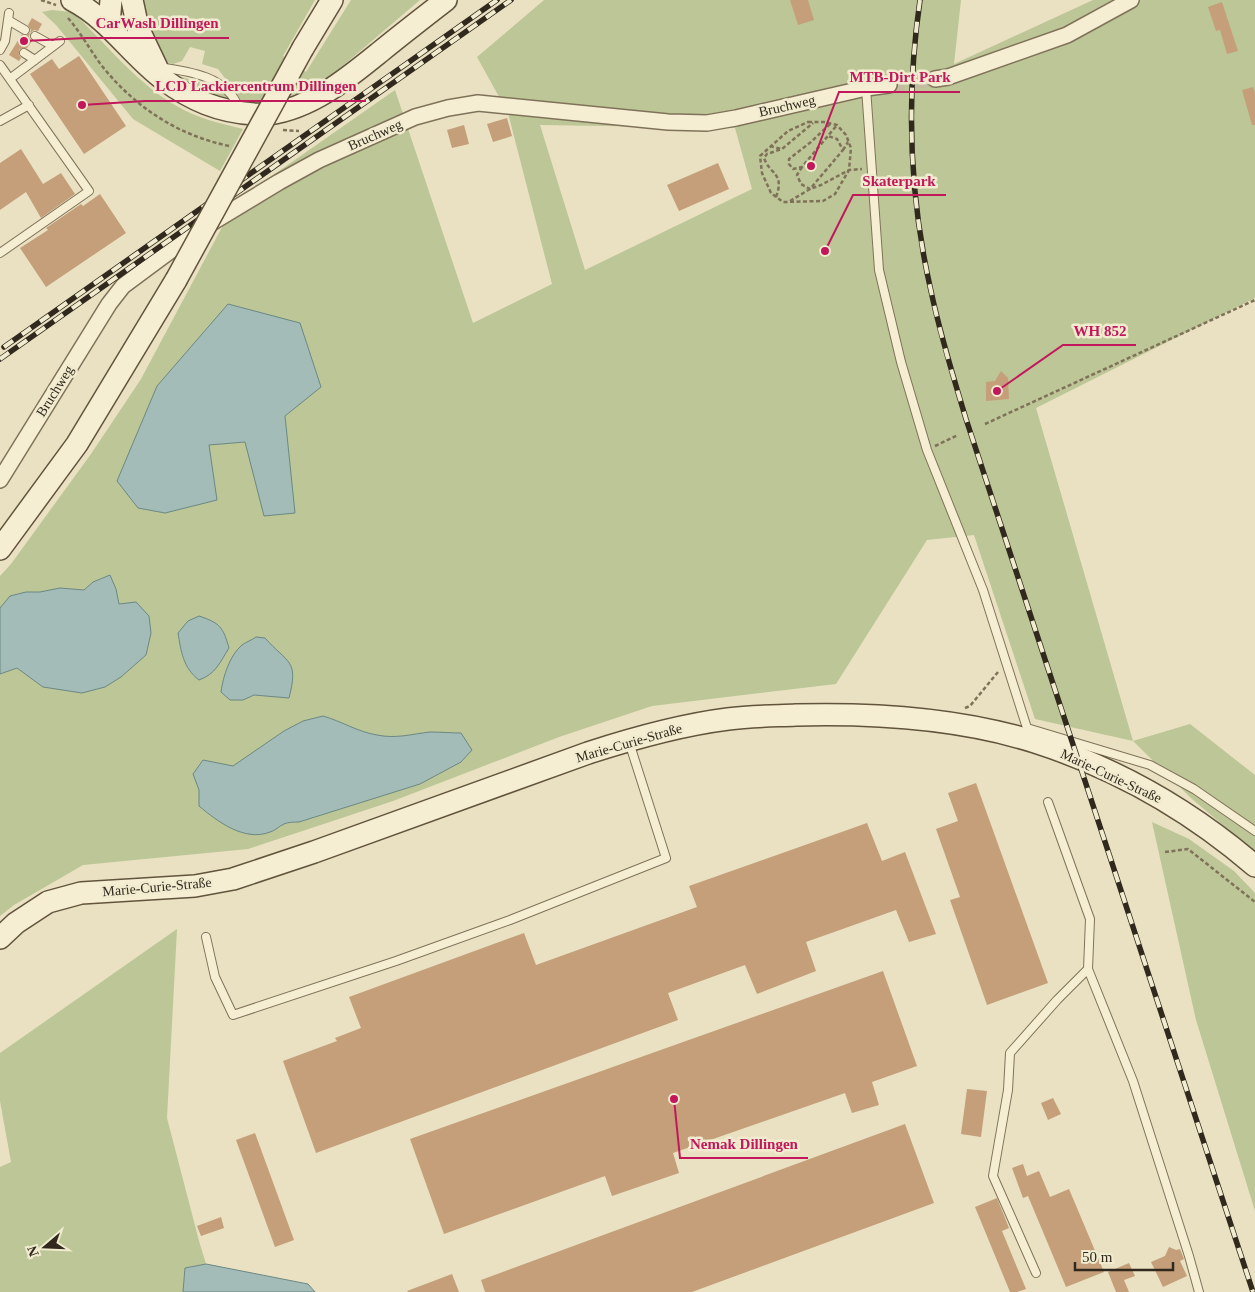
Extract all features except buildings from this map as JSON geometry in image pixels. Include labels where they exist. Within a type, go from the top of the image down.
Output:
[{"type":"main road","points":[[72,0],[84,6],[109,25],[142,62],[160,73],[198,102],[217,109],[240,113],[268,114],[298,106],[320,96],[345,79],[446,0]]},
{"type":"main road","points":[[109,25],[111,0]]},
{"type":"main road","points":[[132,0],[138,28],[160,73]]},
{"type":"main road","points":[[0,549],[77,444],[176,280],[303,48],[332,0]]},
{"type":"main road","name":"Marie-Curie-Straße","points":[[0,938],[16,923],[48,902],[81,893],[195,886],[233,879],[628,740],[682,726],[728,719],[835,714],[891,717],[948,723],[992,731],[1035,742],[1095,765],[1142,788],[1186,813],[1232,846],[1255,866]]},
{"type":"street","points":[[935,79],[948,77],[1067,35],[1131,0]]},
{"type":"street","name":"Bruchweg","points":[[0,480],[109,304],[123,286],[193,234],[279,182],[319,160],[375,134],[415,117],[448,108],[478,103],[668,122],[707,123],[889,84]]},
{"type":"lane","points":[[0,50],[6,41],[8,16],[24,30]]},
{"type":"lane","points":[[11,78],[56,44],[35,36]]},
{"type":"lane","points":[[6,41],[14,46]]},
{"type":"lane","points":[[24,53],[35,60]]},
{"type":"lane","points":[[0,65],[89,190],[0,252]]},
{"type":"lane","points":[[866,88],[879,270],[901,362],[927,450],[983,590],[1005,663],[1028,728],[1150,765],[1194,789],[1255,831]]},
{"type":"lane","points":[[0,121],[29,104]]},
{"type":"lane","points":[[206,937],[215,977],[233,1016],[510,920],[666,858],[628,740]]},
{"type":"lane","points":[[1048,802],[1090,919],[1088,969],[1133,1081],[1199,1292]]},
{"type":"lane","points":[[1036,1273],[993,1176],[1008,1090],[1010,1053],[1056,1000],[1088,969]]},
{"type":"path","points":[[808,122],[830,124],[837,125],[846,135],[851,148],[849,170],[835,194],[823,201],[783,202],[771,193],[762,173],[760,156],[788,131],[808,122]]},
{"type":"path","points":[[776,197],[780,187],[777,176],[767,166],[764,158],[767,154],[782,149],[814,122]]},
{"type":"path","points":[[802,167],[793,169],[789,164],[789,159],[830,124]]},
{"type":"path","points":[[810,189],[800,184],[797,175],[837,125]]},
{"type":"path","points":[[828,136],[837,139],[843,150]]},
{"type":"path","points":[[810,189],[848,142]]},
{"type":"path","points":[[770,146],[782,149]]},
{"type":"path","points":[[789,202],[810,189],[849,170],[872,168]]},
{"type":"path","points":[[985,424],[1255,300]]},
{"type":"path","points":[[927,450],[958,435]]},
{"type":"path","points":[[962,709],[970,706],[1005,663]]},
{"type":"path","points":[[1165,852],[1188,849],[1255,902]]},
{"type":"green space","points":[[142,0],[315,0],[283,56],[306,72],[351,0],[420,0],[339,69],[322,81],[302,93],[258,101],[255,108],[243,105],[218,69],[202,64],[205,51],[190,47],[182,61],[173,64],[166,62],[145,29]]},
{"type":"green space","points":[[544,0],[961,0],[954,64],[1093,0],[1255,0],[1255,298],[1036,408],[1133,741],[1035,719],[974,535],[927,540],[836,684],[652,706],[559,737],[393,801],[248,849],[83,865],[14,905],[0,916],[0,576],[11,564],[91,454],[141,379],[236,201],[395,90],[473,323],[552,284],[508,113],[477,57]],"holes":[[[540,125],[735,128],[752,189],[585,270]]]},
{"type":"green space","points":[[52,10],[71,12],[137,77],[162,97],[199,117],[243,129],[220,171],[133,119],[56,25],[42,12]]},
{"type":"green space","points":[[173,74],[214,87],[222,91],[231,101],[215,100]]},
{"type":"green space","points":[[1190,724],[1255,775],[1255,852],[1192,799],[1133,741]]},
{"type":"green space","points":[[1152,822],[1189,839],[1234,871],[1255,893],[1255,1211],[1196,1020]]},
{"type":"green space","points":[[177,929],[167,1118],[206,1264],[185,1268],[183,1292],[0,1292],[0,1167],[11,1162],[0,1101],[0,1053]]},
{"type":"water","points":[[228,304],[300,323],[321,387],[285,416],[295,513],[264,516],[245,442],[209,445],[217,500],[165,513],[138,508],[117,481],[157,386]]},
{"type":"water","points":[[110,575],[116,589],[119,604],[136,602],[149,616],[151,633],[146,655],[121,677],[105,687],[82,693],[43,687],[17,668],[0,674],[0,608],[10,596],[60,588],[84,590],[93,582]]},
{"type":"water","points":[[199,616],[212,621],[220,627],[229,648],[214,671],[199,680],[186,665],[178,633],[188,621]]},
{"type":"water","points":[[256,637],[265,638],[289,663],[293,676],[289,698],[254,695],[243,700],[230,700],[221,692],[225,673],[234,654],[242,645]]},
{"type":"water","points":[[323,716],[370,734],[384,736],[430,732],[461,733],[472,750],[461,762],[420,784],[299,822],[286,823],[272,831],[261,834],[251,834],[232,829],[199,806],[199,790],[193,774],[203,760],[233,766],[284,731],[303,721]]},
{"type":"water","points":[[206,1264],[308,1284],[315,1292],[183,1292],[185,1268]]},
{"type":"tunnel","points":[[889,85],[935,79]]},
{"type":"railway","points":[[4,347],[497,0]]},
{"type":"railway","points":[[0,359],[511,0]]},
{"type":"railway","points":[[920,0],[913,73],[912,146],[914,182],[924,255],[938,323],[966,419],[1253,1292]]},
{"type":"place","name":"CarWash Dillingen","points":[[24,41]]},
{"type":"place","name":"LCD Lackiercentrum Dillingen","points":[[82,105]]},
{"type":"place","name":"MTB-Dirt Park","points":[[811,166]]},
{"type":"place","name":"Skaterpark","points":[[825,251]]},
{"type":"place","name":"WH 852","points":[[997,391]]},
{"type":"place","name":"Nemak Dillingen","points":[[674,1099]]}]
